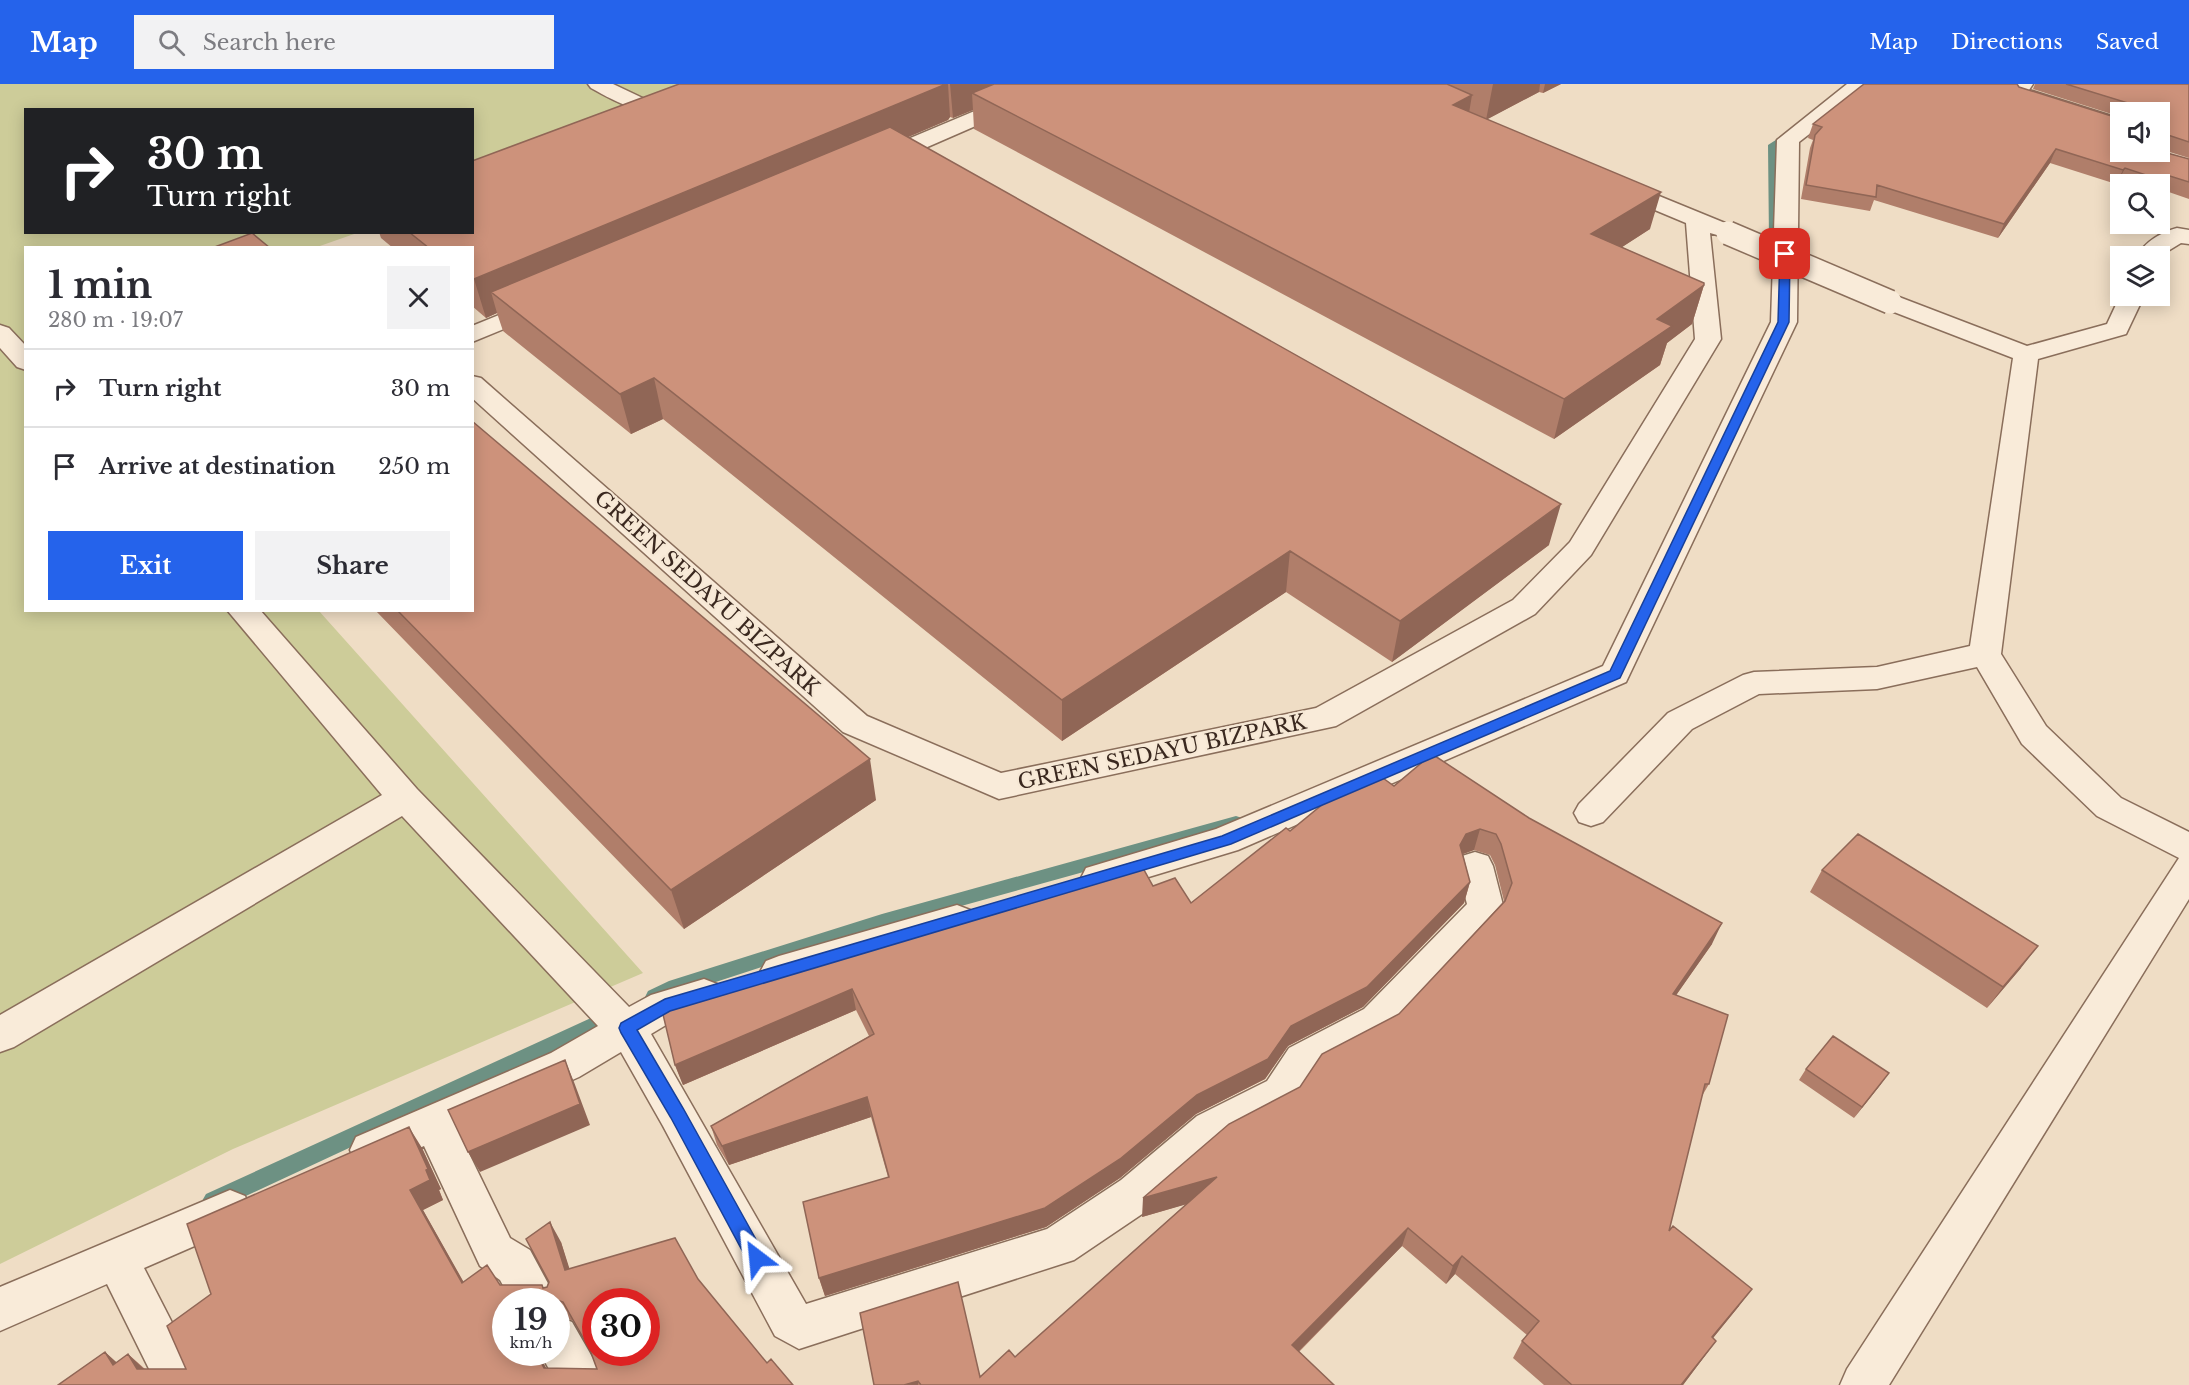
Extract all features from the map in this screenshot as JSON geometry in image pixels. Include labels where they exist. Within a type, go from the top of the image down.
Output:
[{"type":"street","points":[[598,84],[634,103],[648,107],[679,102],[725,84]]},
{"type":"street","points":[[863,167],[906,159],[1056,84]]},
{"type":"street","points":[[1066,888],[1226,840],[1615,675],[1784,322],[1788,140],[1849,94],[1858,84]]},
{"type":"street","points":[[2024,84],[2018,91],[2021,94],[2110,122]]},
{"type":"street","points":[[1598,178],[1890,302],[2026,354],[2116,329],[2127,306]]},
{"type":"street","name":"GREEN SEDAYU BIZPARK","points":[[474,386],[855,724],[999,786],[1324,718],[1524,607],[1708,339],[1697,220]]},
{"type":"street","points":[[2159,246],[2177,235],[2189,237]]},
{"type":"street","points":[[474,334],[559,298]]},
{"type":"street","points":[[0,333],[24,360]]},
{"type":"street","points":[[2026,354],[1985,654],[2034,735],[2109,807],[2189,848]]},
{"type":"street","points":[[244,612],[405,798],[623,1026],[677,1113],[791,1321],[799,1327],[1055,1248],[1136,1194],[1211,1129],[1281,1093],[1303,1060],[1378,1021],[1484,910],[1485,905],[1475,866]]},
{"type":"street","points":[[1591,813],[1680,721],[1754,682],[1877,678],[1985,654]]},
{"type":"street","points":[[0,1035],[405,798]]},
{"type":"street","points":[[1863,1385],[2189,869]]},
{"type":"street","points":[[335,1165],[565,1065],[623,1026],[665,1006],[986,911]]},
{"type":"street","points":[[433,1123],[495,1252],[515,1265],[528,1288]]},
{"type":"street","points":[[0,1309],[259,1198]]},
{"type":"street","points":[[117,1259],[181,1385]]},
{"type":"street","points":[[570,1362],[583,1385]]},
{"type":"shaded area","points":[[0,84],[754,84],[474,189],[474,108],[24,108],[24,234],[354,234],[320,246],[24,246],[24,612],[320,612],[643,973],[233,1149],[0,1264]]},
{"type":"building","points":[[679,84],[946,84],[474,279],[474,246],[426,246],[412,234],[474,234],[474,160]]},
{"type":"building","points":[[994,84],[1447,84],[1472,95],[1453,105],[1661,192],[1591,234],[1704,283],[1704,285],[1657,319],[1672,326],[1564,399],[972,93]]},
{"type":"building","points":[[1864,84],[2017,84],[2019,87],[2110,116],[2110,162],[2170,162],[2170,154],[2189,159],[2189,182],[2170,176],[2170,174],[2143,174],[2125,168],[2123,170],[2056,149],[2004,224],[1877,185],[1876,197],[1806,185],[1815,135],[1822,127],[1813,124]]},
{"type":"building","points":[[2066,84],[2189,84],[2189,142],[2170,136],[2170,102],[2125,102]]},
{"type":"building","points":[[890,127],[1561,504],[1400,621],[1290,551],[1062,700],[654,378],[620,394],[491,292]]},
{"type":"building","points":[[253,234],[268,246],[217,246]]},
{"type":"building","points":[[474,423],[870,759],[671,890],[399,612],[474,612]]},
{"type":"building","points":[[1432,754],[1529,818],[1722,923],[1673,994],[1728,1015],[1709,1084],[1705,1084],[1669,1231],[1673,1226],[1752,1289],[1712,1337],[1716,1341],[1681,1385],[1572,1385],[1522,1341],[1539,1321],[1462,1256],[1453,1266],[1408,1228],[1292,1345],[1334,1385],[921,1385],[918,1381],[904,1385],[874,1385],[860,1313],[958,1282],[980,1377],[1009,1350],[1015,1357],[1217,1177],[1143,1198],[1229,1124],[1300,1087],[1322,1054],[1399,1014],[1505,901],[1512,883],[1496,834],[1480,829],[1466,834],[1460,845],[1470,882],[1367,987],[1291,1026],[1268,1059],[1197,1095],[1120,1159],[1045,1208],[819,1278],[803,1202],[889,1177],[867,1097],[722,1146],[711,1126],[874,1034],[852,989],[675,1065],[661,1006],[670,1001],[821,956],[822,960],[916,934],[915,932],[1044,889],[1139,861],[1153,886],[1175,878],[1191,903],[1286,828],[1290,831],[1345,786],[1376,773],[1394,786]]},
{"type":"building","points":[[1858,834],[2038,946],[2003,987],[1822,870]]},
{"type":"building","points":[[1833,1036],[1889,1073],[1862,1107],[1806,1069]]},
{"type":"building","points":[[565,1060],[580,1104],[468,1152],[448,1110]]},
{"type":"building","points":[[409,1127],[428,1169],[426,1170],[430,1180],[410,1190],[462,1283],[487,1265],[500,1285],[547,1287],[549,1282],[526,1239],[550,1222],[565,1270],[675,1238],[698,1279],[767,1363],[771,1359],[793,1385],[58,1385],[105,1352],[113,1365],[128,1354],[137,1369],[186,1369],[167,1326],[211,1294],[187,1224]]},
{"type":"waterway","points":[[1775,241],[1773,145],[1794,131]]},
{"type":"waterway","points":[[655,997],[676,987],[882,921],[1236,823]]},
{"type":"waterway","points":[[213,1201],[615,1015]]},
{"type":"route","points":[[757,1258],[627,1028],[665,1006],[1226,840],[1615,675],[1784,322],[1785,254]]}]
